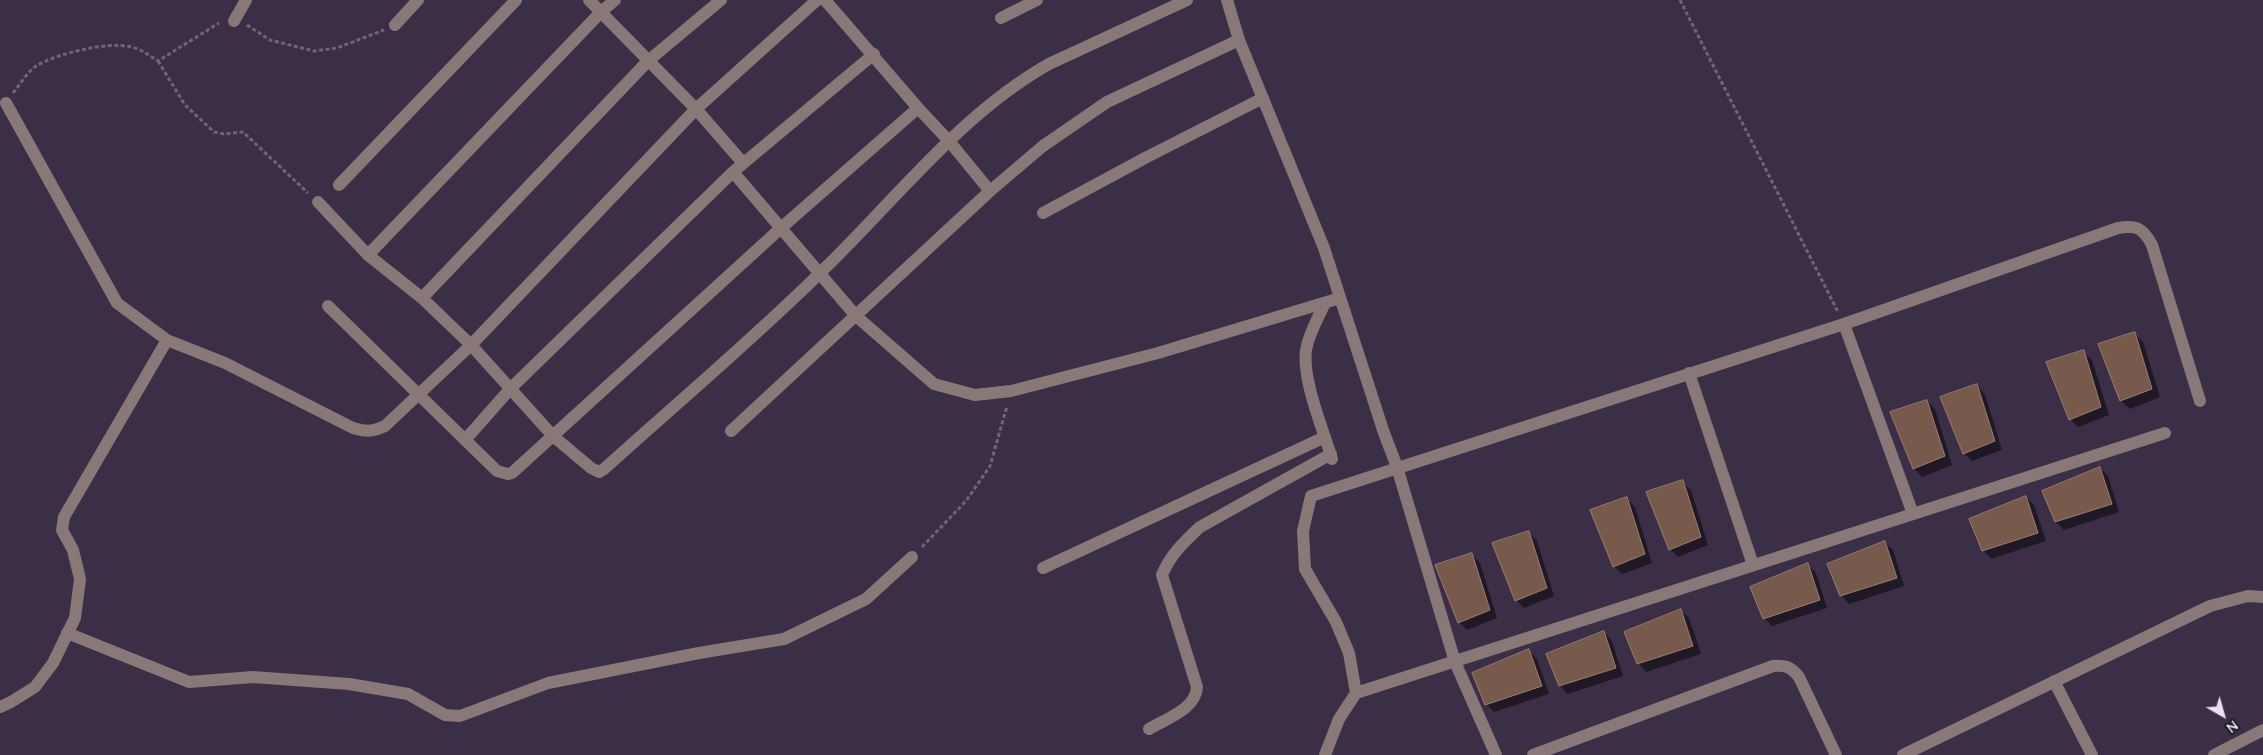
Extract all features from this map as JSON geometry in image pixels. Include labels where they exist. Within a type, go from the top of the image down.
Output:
[{"type":"street","points":[[234,21],[246,0]]},
{"type":"street","points":[[395,25],[418,0]]},
{"type":"street","points":[[338,185],[516,0]]},
{"type":"street","points":[[589,0],[696,109],[781,228],[856,316],[934,384],[975,395],[1011,391],[1158,353],[1340,298]]},
{"type":"street","points":[[368,255],[601,12],[615,0]]},
{"type":"street","points":[[422,298],[648,61],[721,0]]},
{"type":"street","points":[[6,103],[117,303],[167,340],[225,363],[353,428],[365,432],[373,432],[385,426],[419,396],[471,345],[696,109],[816,0]]},
{"type":"street","points":[[825,0],[874,54],[918,108],[950,141],[990,191]]},
{"type":"street","points":[[1001,18],[1037,0]]},
{"type":"street","points":[[318,202],[368,255],[422,298],[471,345],[553,436],[595,471],[604,469],[820,274],[950,141],[1026,77],[1057,60],[1187,0]]},
{"type":"street","points":[[1227,0],[1239,40],[1324,248],[1384,433],[1397,467],[1455,662],[1496,755]]},
{"type":"street","points":[[731,431],[990,191],[1043,146],[1107,102],[1239,40]]},
{"type":"street","points":[[465,440],[510,388],[738,167],[874,54]]},
{"type":"street","points":[[1043,213],[1263,98]]},
{"type":"street","points":[[328,306],[497,471],[508,474],[516,472],[781,228],[918,108]]},
{"type":"street","points":[[1356,693],[1349,654],[1336,622],[1305,568],[1303,531],[1311,496],[1844,324],[2118,228],[2130,226],[2145,232],[2152,245],[2200,402]]},
{"type":"street","points":[[1149,729],[1182,710],[1192,702],[1197,694],[1197,687],[1162,575],[1167,562],[1200,528],[1331,457],[1305,367],[1307,348],[1312,330],[1326,303]]},
{"type":"street","points":[[1844,324],[1913,514]]},
{"type":"street","points":[[0,707],[35,687],[53,663],[75,618],[80,580],[73,550],[62,530],[64,517],[167,340]]},
{"type":"street","points":[[1689,373],[1753,566]]},
{"type":"street","points":[[1325,755],[1339,719],[1356,693],[2165,433]]},
{"type":"street","points":[[1043,568],[1325,437]]},
{"type":"street","points":[[67,634],[189,682],[253,677],[349,684],[408,694],[445,715],[460,716],[548,683],[699,653],[784,639],[866,599],[912,557]]},
{"type":"street","points":[[1904,755],[2210,606],[2248,596],[2263,597]]},
{"type":"street","points":[[1533,755],[1773,666],[1783,665],[1792,669],[1799,677],[1836,755]]},
{"type":"street","points":[[2054,681],[2092,755]]},
{"type":"street","points":[[2214,755],[2263,730]]},
{"type":"path","points":[[1680,0],[1844,324]]},
{"type":"path","points":[[158,61],[201,37],[221,22],[234,21],[244,23],[270,40],[314,51],[337,48],[395,25]]},
{"type":"path","points":[[6,103],[34,67],[64,54],[104,47],[129,46],[144,51],[158,61],[185,105],[214,132],[224,134],[243,132],[318,202]]},
{"type":"path","points":[[912,557],[966,502],[990,466],[1011,391]]},
{"type":"building","points":[[2135,332],[2152,389],[2120,401],[2098,344]]},
{"type":"building","points":[[2084,350],[2101,407],[2069,420],[2046,362]]},
{"type":"building","points":[[1977,384],[1995,441],[1963,454],[1940,397]]},
{"type":"building","points":[[1927,400],[1945,456],[1913,469],[1890,412]]},
{"type":"building","points":[[2100,467],[2112,504],[2055,522],[2042,491]]},
{"type":"building","points":[[1683,480],[1701,537],[1669,550],[1646,492]]},
{"type":"building","points":[[2026,496],[2038,533],[1982,551],[1969,519]]},
{"type":"building","points":[[1627,497],[1645,554],[1613,567],[1590,510]]},
{"type":"building","points":[[1529,531],[1547,588],[1515,601],[1492,543]]},
{"type":"building","points":[[1885,541],[1897,578],[1840,596],[1827,564]]},
{"type":"building","points":[[1472,553],[1490,610],[1458,623],[1435,565]]},
{"type":"building","points":[[1808,563],[1820,600],[1763,619],[1750,587]]},
{"type":"building","points":[[1681,609],[1693,646],[1637,664],[1624,632]]},
{"type":"building","points":[[1604,631],[1616,668],[1559,686],[1546,654]]},
{"type":"building","points":[[1529,649],[1542,686],[1485,705],[1472,673]]}]
